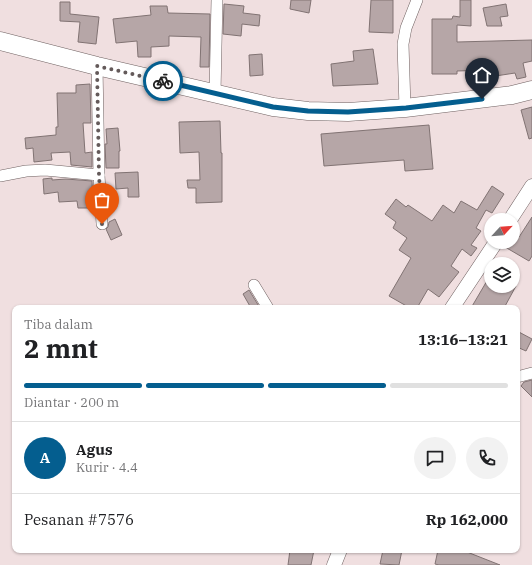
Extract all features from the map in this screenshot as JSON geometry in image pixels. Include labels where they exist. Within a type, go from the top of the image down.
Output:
[{"type":"highway","points":[[0,41],[97,66],[273,107],[308,111],[348,112],[406,108],[512,95],[532,90]]},
{"type":"street","points":[[215,93],[217,0]]},
{"type":"street","points":[[406,108],[403,44],[406,28],[417,0]]},
{"type":"street","points":[[97,66],[99,175],[102,224]]},
{"type":"street","points":[[0,176],[26,171],[45,170],[99,175]]},
{"type":"street","points":[[515,213],[532,186]]},
{"type":"street","points":[[454,305],[491,249]]},
{"type":"street","points":[[254,285],[266,305]]},
{"type":"street","points":[[520,376],[532,373]]},
{"type":"street","points":[[334,565],[339,553]]},
{"type":"building","points":[[291,0],[311,0],[309,13],[290,9]]},
{"type":"building","points":[[371,0],[393,0],[393,33],[369,32]]},
{"type":"building","points":[[460,0],[471,0],[471,26],[457,25],[457,42],[532,40],[532,61],[523,63],[526,77],[517,79],[515,73],[489,77],[488,70],[457,71],[457,74],[432,74],[432,19],[452,19],[453,16],[460,17]]},
{"type":"building","points":[[60,2],[70,2],[70,14],[99,17],[96,44],[78,42],[80,22],[60,21]]},
{"type":"building","points":[[224,4],[244,6],[243,13],[260,15],[259,26],[242,24],[241,36],[223,34]]},
{"type":"building","points":[[506,4],[508,16],[500,17],[502,26],[487,26],[483,8]]},
{"type":"building","points":[[150,6],[167,6],[168,13],[210,14],[209,67],[200,67],[201,37],[169,36],[169,46],[151,47],[151,57],[138,57],[137,41],[116,43],[113,19],[151,15]]},
{"type":"building","points":[[373,49],[378,84],[333,86],[331,64],[354,61],[353,51]]},
{"type":"building","points":[[262,54],[263,75],[250,76],[249,55]]},
{"type":"building","points":[[90,84],[91,123],[83,123],[85,153],[92,152],[92,167],[71,165],[70,152],[51,153],[52,160],[34,162],[33,148],[26,149],[25,138],[56,135],[56,127],[58,127],[57,93],[76,93],[76,85]]},
{"type":"building","points":[[532,107],[532,138],[529,139],[521,110]]},
{"type":"building","points":[[220,121],[222,153],[222,202],[196,203],[196,188],[188,188],[187,180],[200,180],[199,152],[180,153],[179,122]]},
{"type":"building","points":[[429,125],[433,169],[405,171],[404,160],[324,166],[321,134]]},
{"type":"building","points":[[118,128],[120,151],[119,168],[106,168],[106,129]]},
{"type":"building","points":[[138,172],[139,197],[128,197],[128,188],[116,189],[115,173]]},
{"type":"building","points":[[52,178],[52,180],[66,179],[92,181],[93,208],[78,208],[77,201],[59,202],[58,192],[44,194],[43,179]]},
{"type":"building","points":[[492,186],[504,194],[492,213],[486,210],[484,213],[476,228],[481,231],[471,245],[477,248],[471,256],[462,249],[451,266],[459,272],[439,297],[428,289],[419,305],[405,305],[389,296],[411,258],[399,250],[407,238],[393,228],[396,222],[385,214],[396,199],[406,207],[408,205],[432,221],[443,205],[454,213],[461,201],[477,210]]},
{"type":"building","points":[[532,217],[532,256],[529,261],[508,249],[520,249],[520,235]]},
{"type":"building","points":[[115,219],[122,235],[111,240],[106,229],[109,222]]},
{"type":"building","points":[[484,286],[484,293],[512,293],[506,305],[473,305]]},
{"type":"building","points":[[249,290],[258,305],[249,305],[243,294]]},
{"type":"building","points":[[520,333],[532,339],[526,351],[520,348]]},
{"type":"building","points":[[532,380],[532,397],[521,386],[524,382]]},
{"type":"building","points":[[290,553],[313,553],[311,565],[288,565]]},
{"type":"building","points":[[382,553],[401,553],[399,565],[380,564]]},
{"type":"building","points":[[437,553],[470,553],[500,565],[439,565],[435,564]]},
{"type":"way so far","points":[[102,224],[99,175],[97,66],[163,81]]},
{"type":"route","points":[[163,81],[273,107],[308,111],[348,112],[406,108],[482,99]]}]
